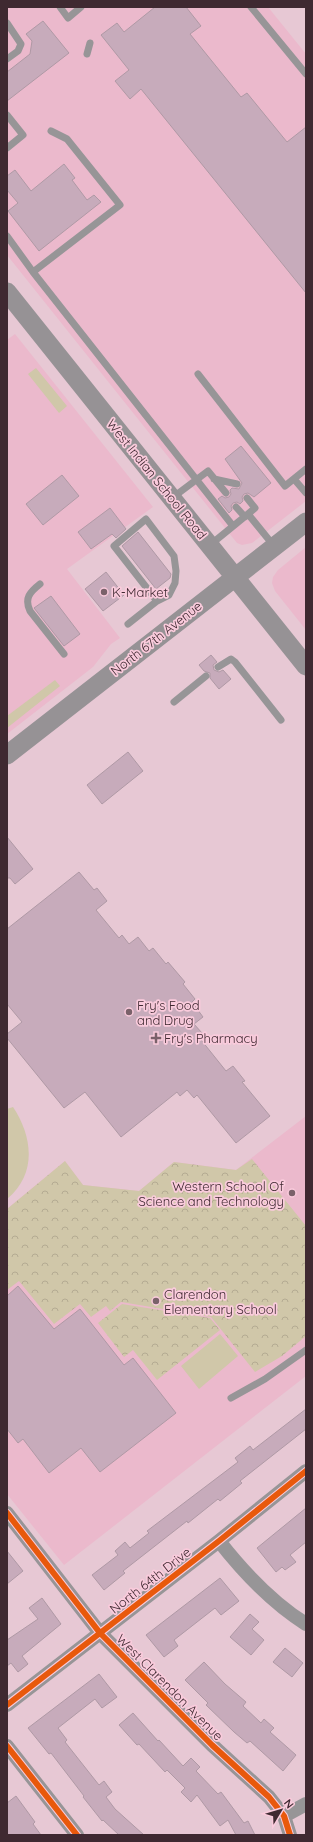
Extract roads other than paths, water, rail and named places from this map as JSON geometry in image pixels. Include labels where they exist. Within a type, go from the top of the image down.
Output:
[{"type":"main road","name":"West Indian School Road","points":[[7,292],[306,666]]},
{"type":"main road","name":"North 67th Avenue","points":[[7,755],[306,522]]},
{"type":"street","name":"North 64th Drive","points":[[7,1705],[306,1471]]},
{"type":"street","name":"West Clarendon Avenue","points":[[8,1514],[100,1633],[212,1745],[269,1797],[284,1816],[290,1835]]},
{"type":"street","points":[[219,1540],[264,1593],[306,1624]]},
{"type":"street","points":[[7,1746],[77,1835]]},
{"type":"street","points":[[284,1816],[306,1804]]},
{"type":"lane","points":[[60,7],[68,18],[81,7]]},
{"type":"lane","points":[[251,7],[306,74]]},
{"type":"lane","points":[[7,23],[21,44],[18,51],[7,59]]},
{"type":"lane","points":[[87,54],[90,43]]},
{"type":"lane","points":[[7,115],[23,135],[7,148]]},
{"type":"lane","points":[[33,272],[120,205],[67,139],[51,131]]},
{"type":"lane","points":[[7,236],[33,272],[233,526]]},
{"type":"lane","points":[[198,374],[285,486],[306,469]]},
{"type":"lane","points":[[172,498],[208,471],[226,493]]},
{"type":"lane","points":[[214,479],[237,484]]},
{"type":"lane","points":[[294,479],[306,493]]},
{"type":"lane","points":[[210,545],[255,508],[248,498]]},
{"type":"lane","points":[[236,507],[274,546]]},
{"type":"lane","points":[[128,624],[157,602],[169,595],[175,583],[176,571],[174,556],[146,519],[114,546],[157,602]]},
{"type":"lane","points":[[40,584],[27,596],[27,604],[30,611],[64,654]]},
{"type":"lane","points":[[218,667],[226,661],[231,660],[235,662],[281,720]]},
{"type":"lane","points":[[174,702],[206,676]]},
{"type":"lane","points":[[231,1398],[265,1379],[306,1350]]},
{"type":"place","name":"K-Market","points":[[104,592]]},
{"type":"place","name":"Fry's Food and Drug","points":[[129,1012]]},
{"type":"place","name":"Fry's Pharmacy","points":[[156,1038]]},
{"type":"place","name":"Western School Of Science and Technology","points":[[292,1193]]},
{"type":"place","name":"Clarendon Elementary School","points":[[156,1301]]}]
